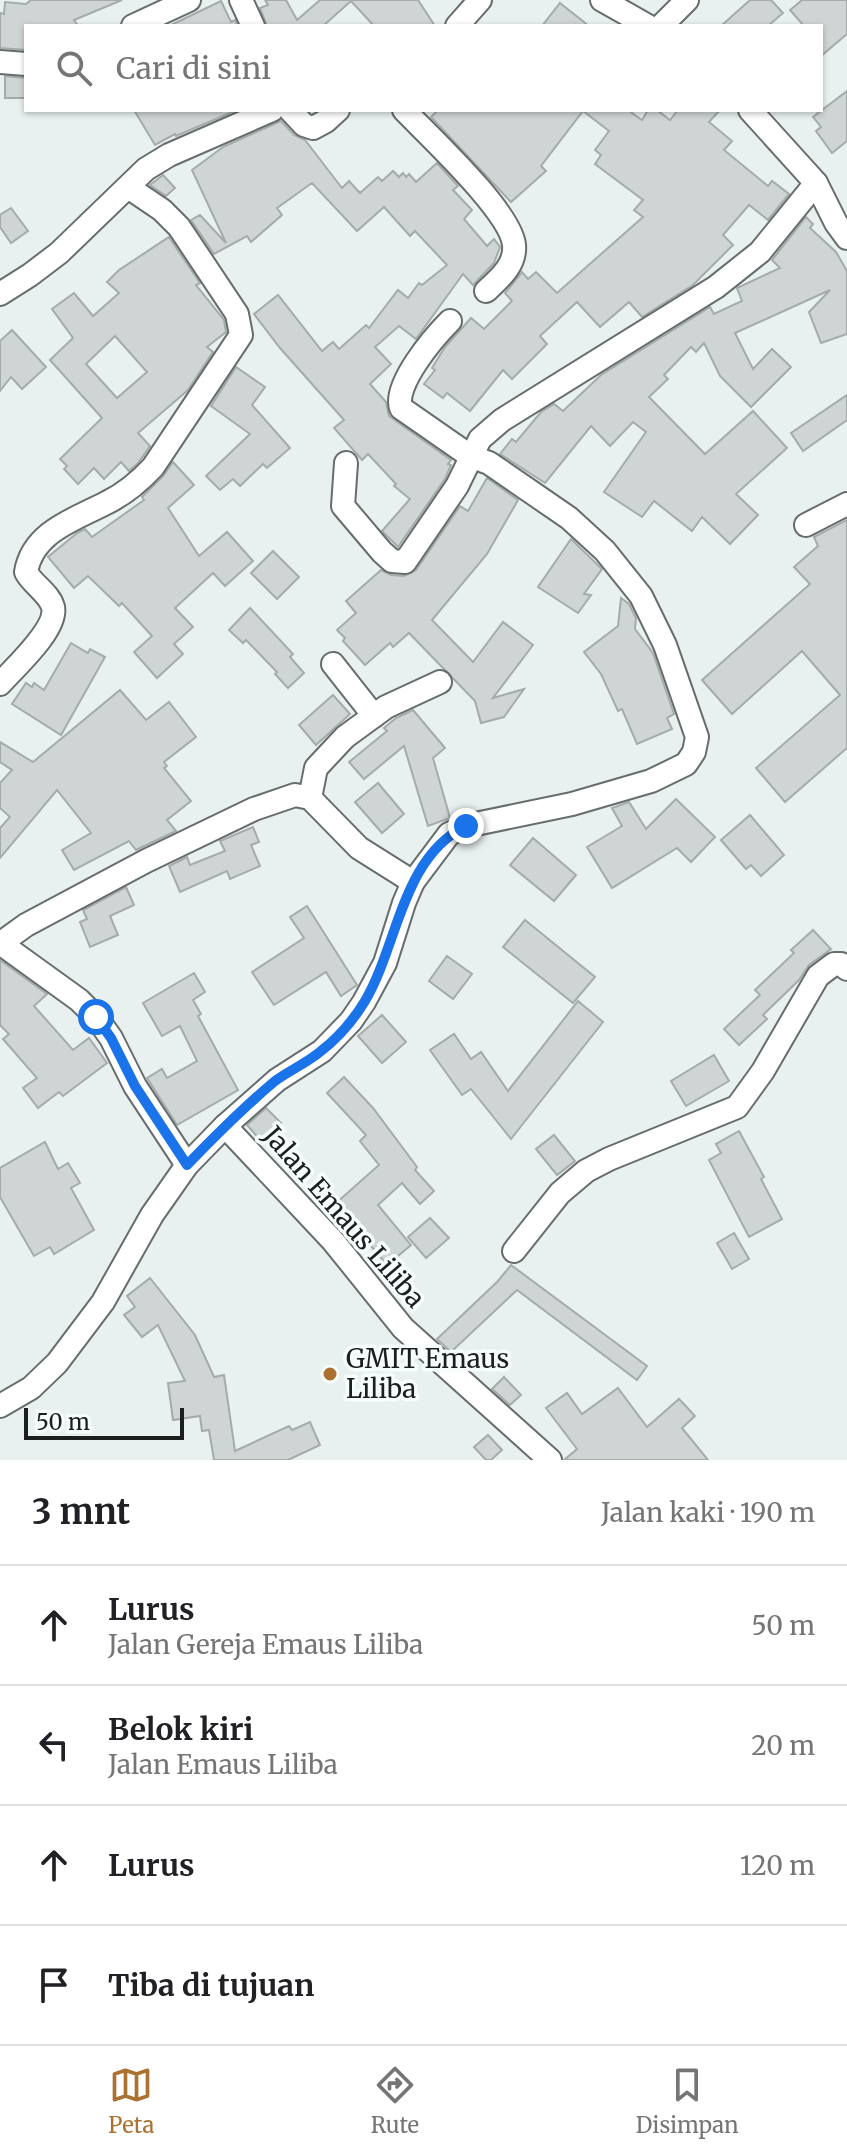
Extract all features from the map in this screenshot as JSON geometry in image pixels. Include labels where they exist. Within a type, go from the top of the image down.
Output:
[{"type":"street","points":[[137,24],[189,0]]},
{"type":"street","points":[[241,0],[252,24]]},
{"type":"street","points":[[459,24],[480,0]]},
{"type":"street","points":[[602,0],[644,24]]},
{"type":"street","points":[[663,24],[687,0]]},
{"type":"street","points":[[0,62],[24,64]]},
{"type":"street","points":[[0,294],[59,253],[146,169],[169,155],[267,112]]},
{"type":"street","points":[[292,112],[304,125],[313,128],[336,112]]},
{"type":"street","points":[[406,112],[461,169],[497,212],[512,236],[515,243],[510,266],[486,291]]},
{"type":"street","points":[[752,112],[816,183],[843,226]]},
{"type":"street","points":[[346,463],[343,506],[382,552],[392,561],[400,563],[409,557],[457,486],[480,439],[502,420],[716,287],[760,252],[816,183]]},
{"type":"street","points":[[0,684],[51,624],[53,607],[26,572],[34,549],[67,521],[107,503],[153,467],[241,335],[237,314],[179,227],[162,210],[128,187]]},
{"type":"street","points":[[225,1126],[277,1080],[322,1051],[351,1021],[385,963],[413,882],[449,834],[466,826],[572,804],[651,781],[686,764],[694,752],[697,737],[665,645],[641,596],[605,551],[569,518],[489,463],[470,456],[406,413],[399,401],[405,381],[435,336],[450,321]]},
{"type":"street","points":[[806,525],[847,504]]},
{"type":"street","points":[[333,664],[374,716]]},
{"type":"street","points":[[310,798],[316,768],[345,737],[386,707],[440,682]]},
{"type":"street","points":[[187,1165],[135,1086],[111,1038],[96,1017],[79,1000],[0,943],[39,918],[146,861],[254,809],[295,795],[310,798],[359,848],[413,882]]},
{"type":"street","points":[[514,1251],[560,1193],[586,1171],[737,1107],[763,1071],[818,976],[834,964],[841,964],[847,969]]},
{"type":"street","name":"Jalan Emaus Liliba","points":[[0,1406],[31,1388],[57,1363],[103,1302],[152,1215],[187,1165],[225,1126],[333,1241],[403,1328],[550,1460]]},
{"type":"building","points":[[31,0],[122,0],[74,20],[77,24],[24,24],[24,50],[0,48],[0,13],[4,14],[5,2],[26,4]]},
{"type":"building","points":[[265,0],[286,0],[297,20],[320,0],[418,0],[434,24],[372,24],[351,1],[325,24],[266,24],[260,8],[268,5]]},
{"type":"building","points":[[750,0],[771,0],[783,13],[770,24],[723,24]]},
{"type":"building","points":[[802,0],[847,0],[847,34],[823,54],[823,24],[802,24],[790,10]]},
{"type":"building","points":[[221,1],[231,22],[235,20],[237,24],[173,24]]},
{"type":"building","points":[[560,3],[586,24],[544,24]]},
{"type":"building","points":[[5,76],[24,78],[24,98],[5,98]]},
{"type":"building","points":[[847,91],[847,141],[832,153],[816,131],[821,127],[813,117]]},
{"type":"building","points":[[135,112],[232,112],[175,134],[155,145]]},
{"type":"building","points":[[436,112],[582,112],[541,166],[546,171],[511,202],[431,117]]},
{"type":"building","points":[[584,112],[631,112],[642,120],[647,112],[660,112],[670,120],[676,112],[718,112],[709,122],[732,141],[724,150],[768,186],[772,181],[789,194],[768,220],[749,205],[723,235],[733,245],[693,285],[642,317],[629,302],[600,327],[577,302],[540,336],[547,344],[512,379],[503,370],[470,411],[447,393],[443,398],[424,384],[435,370],[432,368],[445,347],[471,318],[484,329],[512,301],[505,293],[522,272],[528,279],[536,272],[557,293],[643,217],[634,210],[643,200],[595,164],[601,155],[595,150],[609,131]]},
{"type":"building","points":[[281,121],[294,135],[305,140],[342,188],[349,181],[360,193],[378,177],[382,181],[393,171],[399,177],[403,173],[406,177],[409,174],[416,182],[437,163],[458,186],[453,190],[472,210],[464,219],[487,246],[494,239],[500,247],[494,263],[473,285],[463,274],[416,339],[399,326],[375,347],[391,364],[370,384],[386,402],[389,416],[451,460],[445,479],[398,547],[382,531],[410,499],[394,486],[396,484],[368,454],[362,460],[334,428],[344,420],[254,314],[278,295],[322,351],[333,342],[339,349],[366,325],[369,328],[398,290],[408,298],[419,283],[422,285],[447,265],[415,231],[410,236],[384,207],[357,231],[312,183],[277,208],[282,215],[251,242],[247,236],[214,254],[191,220],[200,215],[226,243],[192,170],[223,147]]},
{"type":"building","points":[[163,175],[175,188],[166,196],[150,185]]},
{"type":"building","points":[[11,208],[28,231],[11,243],[0,227],[0,215]]},
{"type":"building","points":[[806,217],[813,224],[810,228],[836,252],[847,271],[847,334],[821,343],[809,312],[830,290],[735,333],[753,369],[772,349],[791,367],[751,407],[720,376],[704,343],[696,352],[691,347],[664,375],[668,379],[649,397],[705,454],[753,411],[787,448],[736,494],[758,515],[730,544],[702,517],[692,531],[654,501],[642,517],[604,492],[646,432],[633,422],[610,446],[591,426],[545,483],[500,454],[512,439],[516,442],[541,412],[554,404],[563,411],[601,375],[710,307],[714,314],[742,301],[737,288],[780,268],[772,260]]},
{"type":"building","points":[[169,237],[200,283],[196,285],[224,320],[226,332],[207,347],[213,352],[188,390],[138,433],[150,446],[138,463],[129,471],[121,462],[104,479],[94,468],[78,484],[64,469],[67,466],[60,459],[102,418],[50,360],[73,338],[52,309],[74,293],[93,316],[119,293],[107,282],[119,270]],"holes":[[[115,336],[147,372],[117,398],[86,364]]]},
{"type":"building","points":[[12,330],[46,367],[22,389],[11,377],[0,391],[0,341]]},
{"type":"building","points":[[236,367],[265,387],[252,405],[290,448],[267,468],[263,464],[240,486],[233,479],[220,490],[206,476],[250,434],[211,406]]},
{"type":"building","points":[[847,395],[847,420],[803,451],[791,433]]},
{"type":"building","points":[[173,462],[194,485],[168,508],[199,556],[227,532],[253,561],[225,586],[213,573],[175,608],[193,627],[174,644],[183,654],[157,678],[134,652],[152,636],[122,603],[119,606],[88,576],[74,588],[48,557],[77,533],[85,529],[92,537],[144,500],[142,497]]},
{"type":"building","points":[[487,478],[518,500],[487,554],[432,620],[473,662],[503,622],[533,645],[493,698],[524,689],[504,717],[481,723],[475,701],[409,633],[393,647],[390,643],[365,665],[337,630],[356,613],[346,601],[381,570],[404,576],[416,570],[460,506],[468,511]]},
{"type":"building","points":[[847,520],[847,748],[785,802],[756,768],[840,695],[802,651],[732,714],[702,680],[810,584],[794,567],[818,546],[814,537]]},
{"type":"building","points":[[571,539],[602,569],[584,594],[591,595],[578,613],[538,587]]},
{"type":"building","points":[[273,551],[299,577],[277,599],[251,573]]},
{"type":"building","points":[[621,598],[629,604],[636,618],[635,629],[653,653],[674,714],[667,718],[672,729],[637,744],[622,709],[618,711],[601,674],[584,652],[618,626]]},
{"type":"building","points":[[250,608],[293,654],[290,657],[304,673],[288,688],[246,640],[243,643],[229,630]]},
{"type":"building","points":[[71,643],[88,653],[90,649],[105,657],[61,735],[12,704],[26,683],[32,687],[34,683],[44,690]]},
{"type":"building","points":[[120,690],[146,720],[169,702],[196,737],[164,762],[167,766],[164,768],[191,801],[167,820],[176,831],[136,850],[129,841],[74,870],[62,850],[91,833],[57,790],[0,858],[0,828],[10,817],[0,808],[0,783],[12,770],[0,762],[0,742],[33,762]]},
{"type":"building","points":[[333,695],[350,714],[316,745],[299,725]]},
{"type":"building","points":[[413,710],[445,748],[433,758],[450,818],[428,826],[404,746],[364,779],[349,762],[387,731],[384,728],[396,718]]},
{"type":"building","points":[[378,783],[404,814],[382,833],[355,802]]},
{"type":"building","points":[[676,799],[715,837],[691,862],[677,848],[612,888],[587,847],[622,826],[612,808],[629,802],[646,829]]},
{"type":"building","points":[[750,815],[784,855],[761,876],[751,865],[746,869],[721,840]]},
{"type":"building","points":[[253,827],[259,842],[251,845],[260,866],[230,879],[227,871],[180,892],[169,866],[187,857],[190,865],[225,851],[220,841]]},
{"type":"building","points":[[533,838],[576,875],[554,901],[510,865]]},
{"type":"building","points":[[126,887],[134,905],[110,916],[118,935],[90,947],[80,922],[87,919],[83,910]]},
{"type":"building","points":[[307,906],[357,985],[341,996],[326,972],[274,1005],[252,972],[304,938],[290,917]]},
{"type":"building","points":[[525,920],[595,977],[573,1003],[503,947]]},
{"type":"building","points":[[813,930],[831,949],[809,965],[799,980],[763,1015],[767,1019],[739,1045],[724,1029],[760,995],[755,990]]},
{"type":"building","points":[[447,956],[472,974],[453,999],[429,981]]},
{"type":"building","points":[[0,960],[47,994],[34,1006],[73,1050],[89,1038],[107,1063],[63,1096],[59,1092],[38,1108],[23,1088],[37,1078],[3,1039],[9,1034],[0,1025]]},
{"type":"building","points":[[194,973],[205,992],[193,1000],[201,1014],[198,1016],[238,1090],[177,1125],[147,1078],[162,1069],[167,1078],[197,1061],[180,1026],[162,1036],[143,1003]]},
{"type":"building","points":[[578,1001],[603,1022],[511,1139],[471,1089],[462,1095],[430,1050],[454,1034],[471,1059],[481,1052],[508,1091]]},
{"type":"building","points":[[382,1015],[406,1042],[382,1063],[358,1036]]},
{"type":"building","points":[[714,1055],[729,1081],[686,1106],[671,1081]]},
{"type":"building","points":[[344,1077],[373,1108],[417,1167],[415,1170],[434,1191],[420,1204],[402,1183],[378,1205],[411,1245],[387,1265],[354,1226],[347,1233],[327,1211],[379,1165],[360,1141],[366,1135],[327,1093]]},
{"type":"building","points":[[266,1108],[281,1123],[261,1141],[247,1125]]},
{"type":"building","points":[[739,1131],[782,1219],[749,1237],[709,1160],[721,1153],[716,1144]]},
{"type":"building","points":[[554,1135],[575,1161],[557,1175],[536,1149]]},
{"type":"building","points":[[45,1142],[58,1169],[68,1163],[80,1183],[71,1188],[94,1230],[54,1254],[50,1247],[34,1256],[0,1197],[0,1168]]},
{"type":"building","points":[[430,1218],[449,1238],[426,1258],[408,1237]]},
{"type":"building","points":[[734,1233],[749,1259],[732,1269],[717,1243]]},
{"type":"building","points":[[511,1265],[647,1366],[637,1380],[517,1290],[451,1352],[437,1339]]},
{"type":"building","points":[[150,1278],[195,1335],[214,1377],[224,1375],[235,1451],[289,1426],[292,1430],[310,1422],[320,1445],[288,1460],[214,1460],[209,1430],[202,1431],[200,1416],[173,1420],[168,1383],[185,1381],[158,1325],[142,1337],[124,1315],[135,1307],[127,1296]]},
{"type":"building","points":[[504,1377],[521,1395],[510,1405],[492,1389]]},
{"type":"building","points":[[618,1388],[647,1427],[679,1399],[695,1416],[682,1428],[708,1460],[564,1460],[577,1449],[546,1408],[567,1393],[582,1414]]},
{"type":"building","points":[[488,1435],[502,1450],[491,1460],[486,1460],[474,1447]]},
{"type":"place","name":"GMIT Emaus Liliba","points":[[330,1374]]},
{"type":"route","points":[[96,1017],[111,1038],[135,1086],[187,1165],[277,1080],[322,1051],[351,1021],[385,963],[413,882],[449,834],[466,826]]}]
